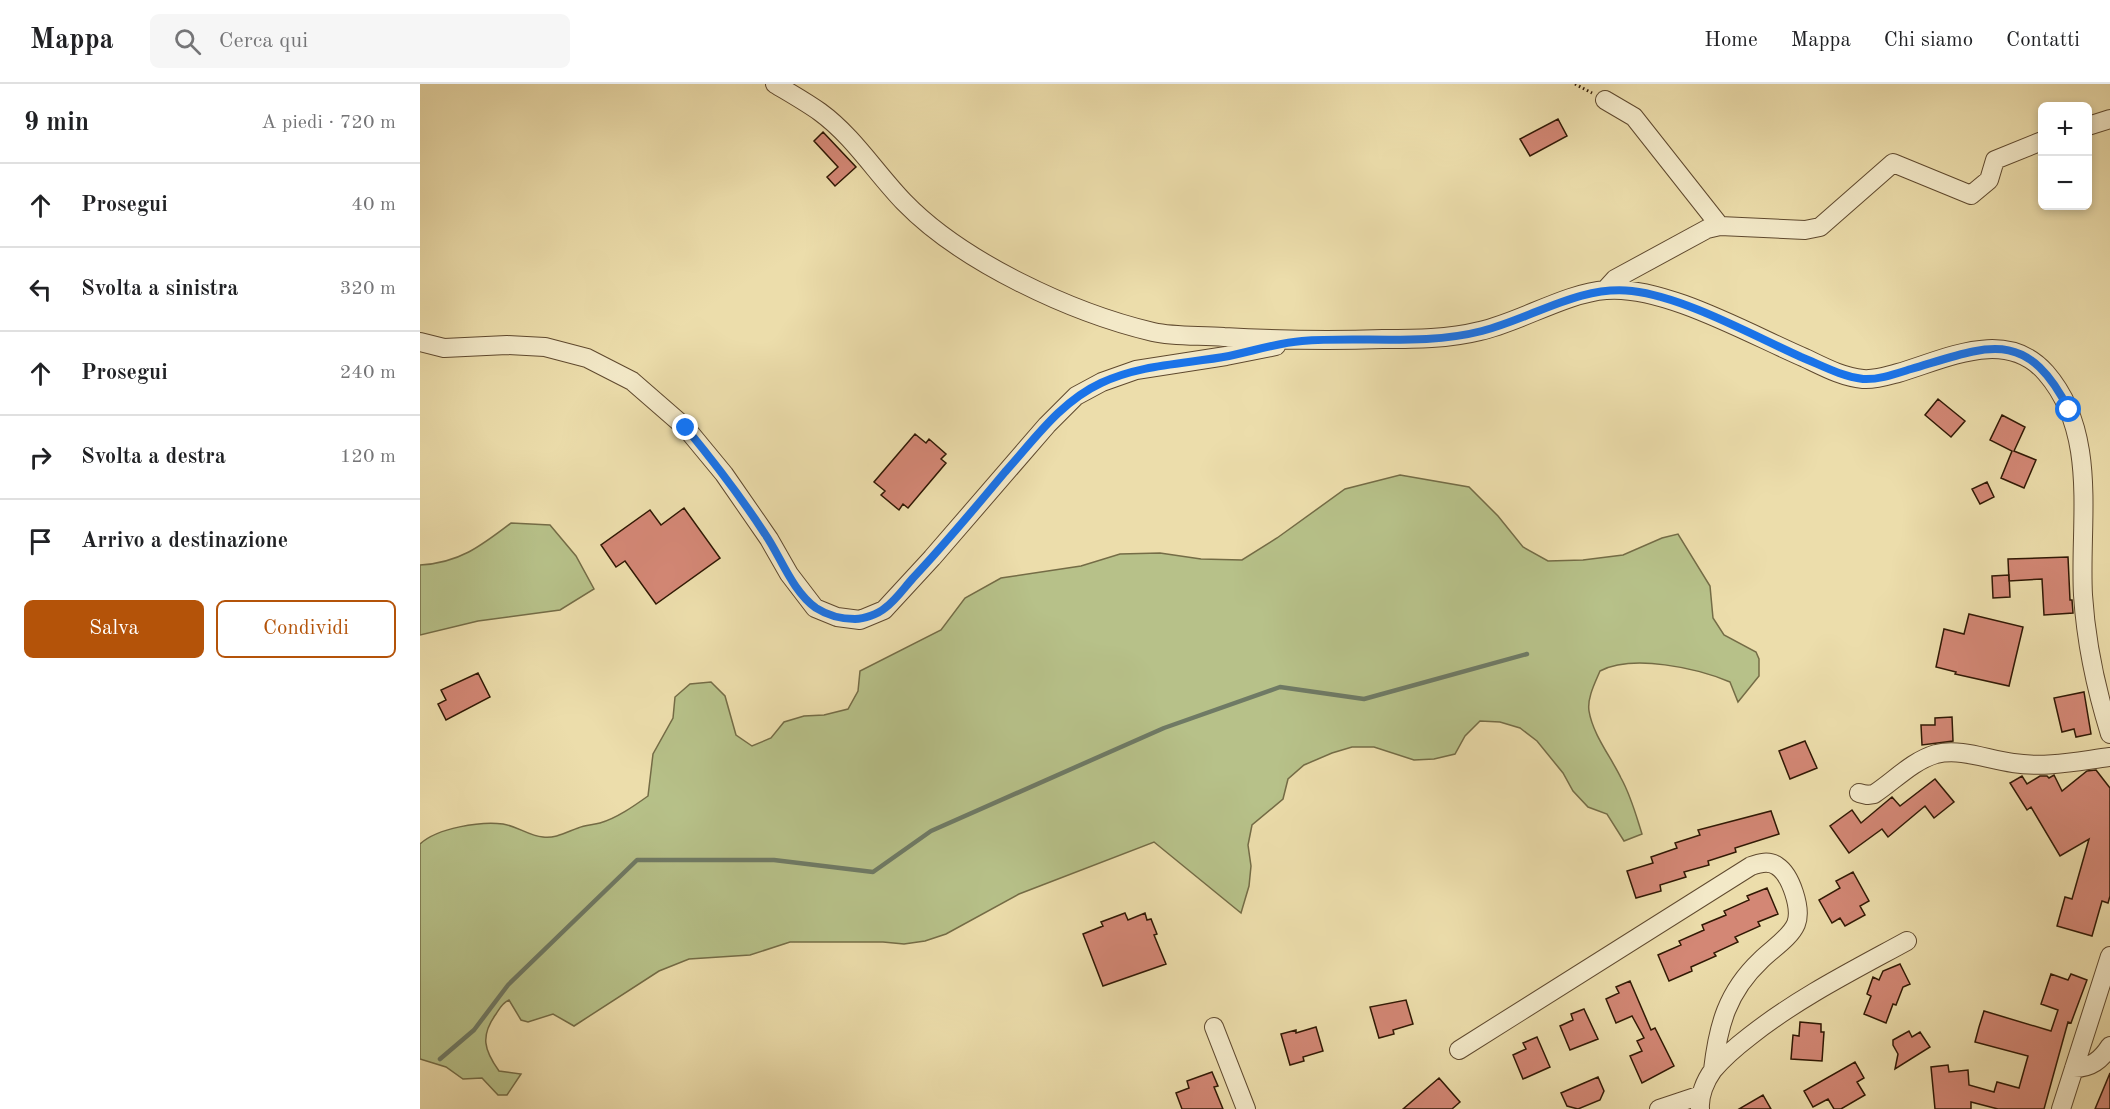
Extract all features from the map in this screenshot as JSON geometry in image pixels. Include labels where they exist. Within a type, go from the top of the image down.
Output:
[{"type":"street","points":[[775,84],[822,114],[854,145],[905,203],[942,236],[975,258],[1044,294],[1098,315],[1157,333],[1300,341],[1450,337],[1484,331],[1581,295],[1605,290],[1634,291],[1662,297],[1700,311],[1838,373],[1866,379],[1893,374],[1983,348],[2015,351],[2031,359],[2044,370],[2058,388],[2069,410],[2081,454],[2084,485],[2082,552],[2084,613],[2098,690],[2110,734]]},
{"type":"street","points":[[1605,100],[1634,117],[1720,226]]},
{"type":"street","points":[[2092,125],[2110,118]]},
{"type":"street","points":[[1605,290],[1615,279],[1707,229],[1720,226],[1805,230],[1820,227],[1893,163],[1971,195],[1989,180],[1995,160],[2038,143]]},
{"type":"street","points":[[420,342],[444,348],[507,345],[545,347],[587,358],[632,381],[686,428],[724,474],[769,539],[789,574],[815,608],[837,617],[860,620],[884,610],[932,558],[1047,424],[1076,396],[1102,382],[1136,370],[1226,356],[1300,341]]},
{"type":"street","points":[[1859,793],[1874,794],[1919,760],[1937,754],[1968,753],[2014,764],[2040,765],[2110,757]]},
{"type":"street","points":[[1460,1050],[1751,866],[1761,863],[1777,866],[1784,873],[1796,898],[1797,919],[1792,932],[1751,970],[1726,1007],[1718,1034],[1713,1070],[1700,1102],[1659,1109]]},
{"type":"street","points":[[1713,1070],[1740,1044],[1779,1015],[1907,940]]},
{"type":"street","points":[[2061,1109],[2110,956]]},
{"type":"street","points":[[1214,1027],[1246,1109]]},
{"type":"street","points":[[2074,1068],[2092,1065],[2110,1046]]},
{"type":"green space","points":[[1400,475],[1469,487],[1498,516],[1523,547],[1548,561],[1623,555],[1662,538],[1678,534],[1710,586],[1713,618],[1724,635],[1756,652],[1759,659],[1759,676],[1738,702],[1730,682],[1683,668],[1647,663],[1614,666],[1600,671],[1589,701],[1591,720],[1628,792],[1642,834],[1624,841],[1607,814],[1588,807],[1573,791],[1563,773],[1537,741],[1520,728],[1500,722],[1480,721],[1465,736],[1455,754],[1434,759],[1414,760],[1374,747],[1352,747],[1304,765],[1288,779],[1283,799],[1252,825],[1248,845],[1251,866],[1249,886],[1241,913],[1154,842],[1019,894],[946,934],[925,941],[904,944],[790,942],[750,955],[689,959],[659,971],[574,1026],[553,1014],[528,1022],[521,1020],[509,1000],[501,1006],[486,1036],[487,1050],[499,1071],[521,1074],[507,1095],[498,1095],[482,1078],[463,1079],[446,1067],[420,1059],[420,844],[428,838],[460,827],[494,823],[508,825],[538,836],[552,837],[606,821],[625,811],[648,796],[653,754],[673,718],[675,697],[690,684],[711,682],[725,696],[736,735],[752,746],[771,738],[784,722],[804,716],[824,715],[848,709],[858,691],[860,671],[941,630],[965,598],[1001,578],[1081,566],[1120,554],[1160,553],[1201,559],[1242,560],[1345,489]]},
{"type":"green space","points":[[511,523],[550,525],[576,556],[594,589],[560,610],[478,621],[420,635],[420,565],[446,561],[469,552]]},
{"type":"building","points":[[1558,119],[1567,136],[1530,156],[1520,139]]},
{"type":"building","points":[[823,132],[856,167],[835,186],[827,177],[838,167],[814,141]]},
{"type":"building","points":[[1938,399],[1965,421],[1951,437],[1925,415]]},
{"type":"building","points":[[2002,415],[2025,427],[2014,451],[2036,460],[2024,488],[2001,478],[2012,451],[1990,440]]},
{"type":"building","points":[[915,434],[926,443],[929,439],[946,454],[941,459],[946,463],[908,508],[903,504],[899,510],[881,495],[885,491],[874,482]]},
{"type":"building","points":[[1987,482],[1994,497],[1980,504],[1972,489]]},
{"type":"building","points":[[684,508],[720,558],[656,604],[625,561],[616,567],[601,545],[650,510],[661,525]]},
{"type":"building","points":[[2068,557],[2070,600],[2072,600],[2073,613],[2044,615],[2042,579],[2009,581],[2008,559]]},
{"type":"building","points":[[2009,575],[2010,597],[1993,598],[1992,576]]},
{"type":"building","points":[[1969,614],[2023,627],[2009,686],[1955,674],[1956,672],[1936,667],[1944,629],[1964,634]]},
{"type":"building","points":[[478,673],[490,697],[446,720],[438,704],[446,700],[441,690]]},
{"type":"building","points":[[2084,692],[2091,734],[2076,737],[2074,729],[2062,732],[2054,698]]},
{"type":"building","points":[[1952,717],[1953,741],[1922,745],[1921,725],[1935,725],[1935,718]]},
{"type":"building","points":[[1805,741],[1817,768],[1790,779],[1779,751]]},
{"type":"building","points":[[2096,770],[2110,788],[2110,896],[2108,903],[2102,901],[2092,936],[2057,926],[2065,897],[2072,899],[2089,839],[2060,856],[2031,807],[2027,810],[2010,783],[2022,776],[2027,784],[2040,776],[2049,778],[2054,775],[2062,791],[2087,771]]},
{"type":"building","points":[[1935,779],[1954,802],[1934,818],[1925,806],[1888,837],[1882,829],[1849,853],[1830,826],[1852,810],[1861,823],[1892,797],[1900,806]]},
{"type":"building","points":[[1771,811],[1779,834],[1735,848],[1736,852],[1708,861],[1709,865],[1684,872],[1686,877],[1660,885],[1661,891],[1636,898],[1627,871],[1653,863],[1651,857],[1677,848],[1675,843],[1700,835],[1698,830]]},
{"type":"building","points":[[1853,872],[1869,901],[1860,906],[1865,915],[1845,926],[1840,918],[1832,923],[1819,900],[1840,888],[1836,881]]},
{"type":"building","points":[[1767,888],[1778,914],[1758,922],[1760,926],[1735,937],[1738,942],[1714,953],[1716,956],[1691,967],[1692,971],[1669,981],[1658,955],[1681,945],[1679,941],[1704,930],[1702,925],[1726,915],[1724,911],[1749,900],[1747,896]]},
{"type":"building","points":[[1125,913],[1128,920],[1145,913],[1147,920],[1151,919],[1157,934],[1154,935],[1166,964],[1103,986],[1083,934],[1103,926],[1101,922]]},
{"type":"building","points":[[1900,964],[1910,984],[1903,987],[1886,1023],[1864,1014],[1871,996],[1867,994],[1873,977],[1879,980],[1883,971]]},
{"type":"building","points":[[2051,974],[2068,980],[2071,974],[2087,980],[2071,1023],[2068,1022],[2044,1109],[1998,1109],[1971,1102],[1971,1109],[1935,1109],[1931,1067],[1948,1065],[1949,1072],[1968,1070],[1969,1085],[1994,1092],[1997,1082],[2019,1088],[2028,1056],[1975,1042],[1979,1027],[1984,1011],[2051,1031],[2058,1010],[2041,1004]]},
{"type":"building","points":[[1630,981],[1651,1030],[1655,1028],[1674,1066],[1642,1083],[1630,1056],[1642,1051],[1637,1041],[1644,1038],[1632,1016],[1616,1023],[1606,999],[1619,993],[1616,987]]},
{"type":"building","points":[[1406,1000],[1413,1024],[1393,1030],[1394,1034],[1379,1038],[1370,1007]]},
{"type":"building","points":[[1584,1009],[1598,1039],[1570,1050],[1560,1026],[1573,1020],[1571,1014]]},
{"type":"building","points":[[1800,1022],[1821,1024],[1821,1032],[1824,1032],[1822,1061],[1791,1059],[1793,1035],[1799,1036]]},
{"type":"building","points":[[1316,1027],[1323,1051],[1303,1057],[1304,1061],[1290,1065],[1281,1034],[1296,1030],[1296,1033]]},
{"type":"building","points":[[1909,1031],[1912,1037],[1920,1032],[1930,1047],[1895,1069],[1898,1054],[1893,1040]]},
{"type":"building","points":[[1537,1037],[1550,1067],[1523,1079],[1513,1055],[1526,1049],[1523,1043]]},
{"type":"building","points":[[1855,1062],[1864,1078],[1857,1082],[1865,1095],[1841,1109],[1834,1109],[1828,1099],[1813,1107],[1804,1091]]},
{"type":"building","points":[[1212,1072],[1218,1086],[1214,1087],[1223,1109],[1182,1109],[1176,1093],[1189,1088],[1187,1081]]},
{"type":"building","points":[[2110,1073],[2110,1109],[2095,1109]]},
{"type":"building","points":[[1598,1077],[1604,1091],[1600,1100],[1578,1109],[1567,1106],[1561,1093]]},
{"type":"building","points":[[1439,1078],[1460,1102],[1452,1109],[1403,1109]]},
{"type":"building","points":[[1763,1095],[1771,1109],[1739,1109]]},
{"type":"waterway","points":[[440,1059],[474,1030],[508,985],[637,860],[774,860],[873,872],[931,831],[1164,728],[1280,687],[1364,699],[1527,654]]},
{"type":"route","points":[[686,428],[724,474],[769,539],[800,591],[815,608],[837,617],[860,620],[884,610],[932,558],[1047,424],[1076,396],[1102,382],[1136,370],[1226,356],[1300,341],[1450,337],[1484,331],[1581,295],[1605,290],[1634,291],[1662,297],[1700,311],[1838,373],[1866,379],[1893,374],[1983,348],[2015,351],[2031,359],[2044,370],[2058,388],[2069,410]]}]
